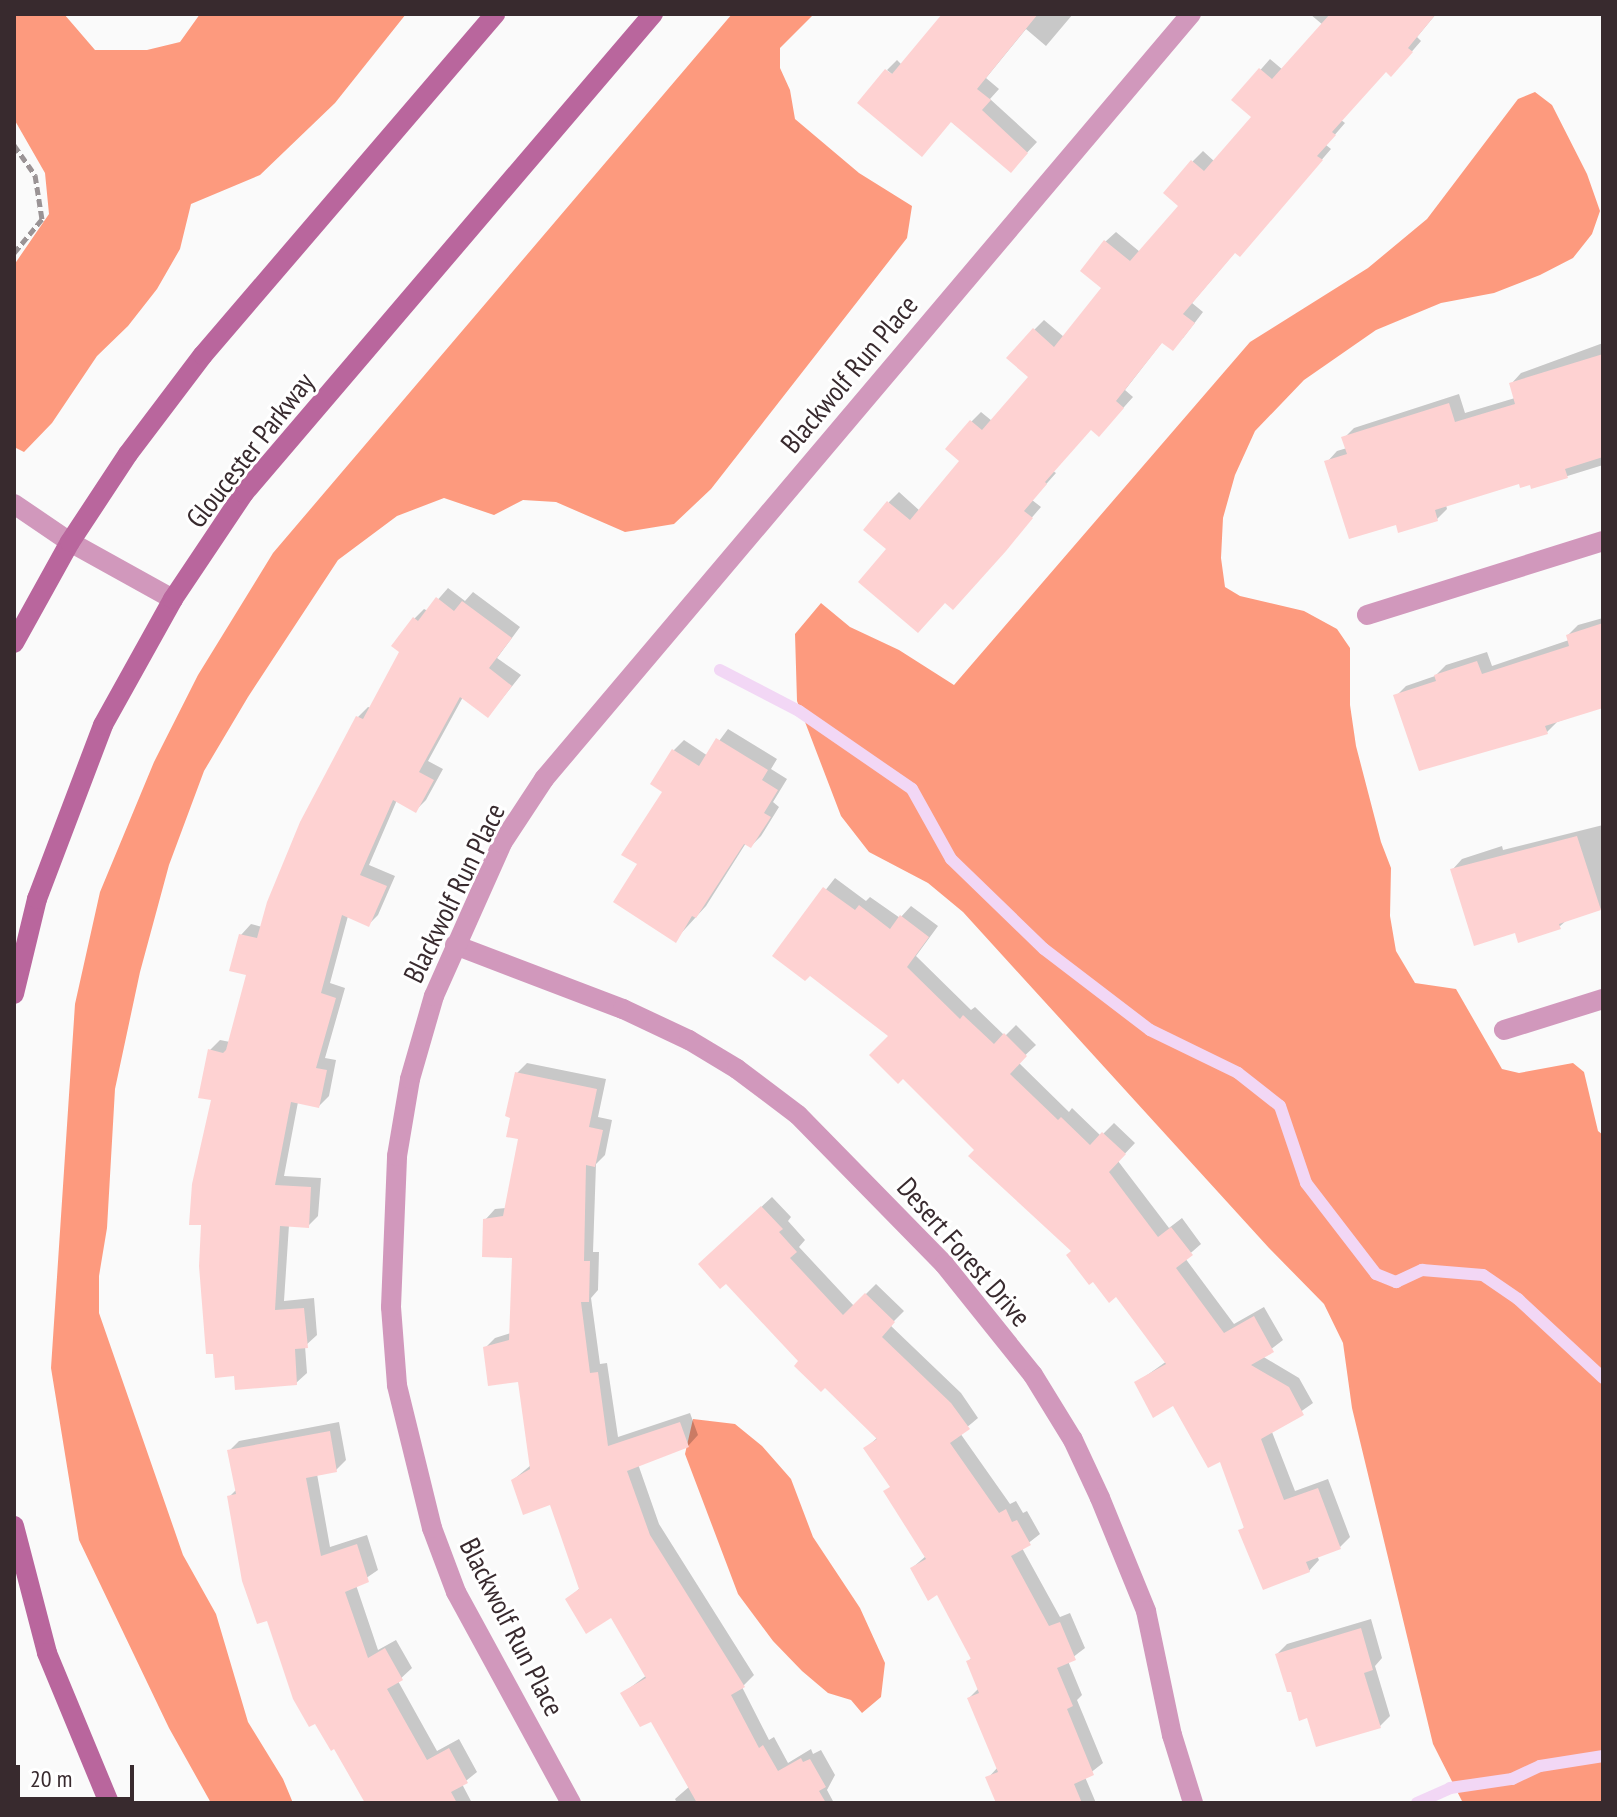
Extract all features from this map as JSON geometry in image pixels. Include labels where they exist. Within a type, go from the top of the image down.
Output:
[{"type":"main road","points":[[14,643],[70,542],[128,454],[203,355],[495,14]]},
{"type":"main road","name":"Gloucester Parkway","points":[[14,994],[37,899],[103,725],[173,599],[244,493],[653,14]]},
{"type":"main road","points":[[14,1526],[47,1653],[109,1803]]},
{"type":"street","name":"Blackwolf Run Place","points":[[571,1803],[456,1592],[420,1489],[397,1385],[391,1307],[397,1156],[410,1079],[434,996],[502,843],[544,779],[1191,14]]},
{"type":"street","points":[[14,504],[70,542],[173,599]]},
{"type":"street","points":[[1367,615],[1603,541]]},
{"type":"street","name":"Desert Forest Drive","points":[[455,945],[623,1009],[689,1040],[737,1069],[798,1115],[944,1264],[1033,1375],[1073,1440],[1100,1498],[1146,1611],[1172,1735],[1193,1803]]},
{"type":"street","points":[[1504,1030],[1603,999]]},
{"type":"path","points":[[14,145],[35,175],[42,219],[14,253]]},
{"type":"shaded area","points":[[14,14],[64,14],[95,50],[147,50],[180,42],[200,14],[406,14],[335,103],[260,175],[191,204],[180,249],[157,289],[128,326],[97,356],[52,423],[24,452],[14,447],[14,265],[49,214],[45,173],[14,119]]},
{"type":"shaded area","points":[[732,14],[814,14],[780,48],[780,68],[790,90],[795,119],[859,173],[912,206],[907,238],[711,489],[674,524],[625,532],[556,502],[523,500],[494,515],[444,498],[397,516],[338,560],[248,697],[204,771],[169,865],[140,972],[115,1089],[107,1228],[99,1276],[99,1313],[183,1555],[216,1614],[248,1722],[283,1779],[293,1803],[211,1803],[169,1728],[79,1540],[51,1368],[75,1004],[100,892],[154,762],[198,675],[273,553]]},
{"type":"shaded area","points":[[1535,92],[1552,105],[1587,174],[1600,211],[1592,234],[1573,258],[1540,275],[1494,293],[1441,303],[1376,330],[1304,380],[1255,431],[1235,475],[1223,518],[1221,558],[1225,587],[1240,596],[1304,611],[1337,629],[1350,648],[1350,705],[1356,746],[1381,842],[1391,868],[1390,916],[1396,951],[1415,983],[1456,989],[1502,1069],[1519,1073],[1573,1063],[1584,1072],[1598,1131],[1603,1135],[1603,1803],[1463,1803],[1433,1744],[1352,1408],[1343,1343],[1324,1304],[1269,1248],[963,912],[928,883],[869,852],[841,816],[797,701],[795,634],[821,603],[850,627],[899,650],[954,685],[1250,342],[1368,268],[1427,219],[1518,99]]},
{"type":"shaded area","points":[[693,1419],[735,1424],[762,1446],[791,1479],[813,1537],[860,1608],[885,1663],[881,1697],[862,1713],[851,1700],[828,1693],[802,1671],[773,1641],[738,1594],[685,1454]]},
{"type":"building","points":[[942,14],[1038,14],[977,89],[991,100],[982,110],[1028,153],[1011,173],[951,122],[922,157],[857,103],[885,69],[892,74]]},
{"type":"building","points":[[1330,14],[1436,14],[1408,48],[1413,52],[1391,77],[1386,72],[1332,132],[1336,135],[1317,156],[1323,160],[1240,257],[1235,253],[1183,314],[1195,323],[1173,351],[1162,343],[1116,401],[1124,408],[1099,437],[1091,430],[1045,482],[1047,484],[1024,511],[1033,518],[1006,551],[953,610],[945,603],[918,633],[858,582],[886,549],[863,530],[887,501],[910,520],[959,461],[945,449],[970,420],[982,430],[1028,377],[1006,358],[1033,328],[1054,347],[1101,288],[1080,271],[1104,240],[1130,261],[1178,206],[1163,193],[1191,160],[1204,171],[1251,117],[1231,100],[1259,68],[1272,79]]},
{"type":"building","points":[[1603,354],[1603,457],[1565,469],[1568,478],[1531,489],[1530,485],[1520,488],[1519,484],[1435,510],[1438,521],[1398,533],[1396,525],[1349,539],[1324,461],[1347,454],[1341,437],[1449,403],[1455,422],[1515,404],[1509,383]]},
{"type":"building","points":[[436,597],[454,611],[462,601],[512,638],[489,668],[512,686],[488,718],[460,697],[419,772],[434,780],[416,813],[393,800],[360,875],[387,886],[369,927],[342,915],[321,993],[336,998],[316,1068],[327,1070],[319,1108],[291,1102],[275,1185],[311,1187],[309,1228],[280,1226],[275,1310],[304,1308],[308,1348],[295,1349],[297,1385],[235,1390],[234,1376],[215,1378],[213,1354],[206,1354],[199,1266],[201,1225],[189,1225],[192,1184],[211,1100],[198,1098],[208,1049],[223,1053],[226,1050],[246,975],[229,971],[239,934],[257,938],[267,902],[300,822],[356,716],[363,719],[399,652],[391,646],[413,617],[418,621]]},
{"type":"building","points":[[1603,623],[1603,708],[1545,726],[1548,734],[1419,771],[1393,695],[1436,681],[1434,675],[1477,661],[1482,674],[1569,646],[1566,635]]},
{"type":"building","points":[[716,738],[768,770],[762,780],[778,790],[764,813],[771,817],[751,848],[744,844],[676,943],[613,902],[637,864],[621,855],[662,792],[650,784],[672,749],[699,766]]},
{"type":"building","points":[[1577,836],[1601,910],[1559,924],[1561,929],[1518,943],[1515,933],[1474,946],[1450,869]]},
{"type":"building","points":[[823,887],[855,910],[859,905],[890,929],[900,915],[929,937],[907,967],[960,1019],[963,1015],[994,1044],[1004,1033],[1027,1056],[1010,1074],[1058,1120],[1061,1117],[1090,1145],[1102,1132],[1126,1154],[1109,1172],[1158,1237],[1171,1227],[1193,1255],[1176,1268],[1224,1333],[1254,1316],[1274,1352],[1251,1365],[1289,1387],[1304,1415],[1261,1439],[1284,1500],[1318,1488],[1341,1549],[1306,1562],[1310,1572],[1263,1590],[1238,1530],[1244,1528],[1220,1462],[1208,1468],[1173,1406],[1153,1418],[1134,1382],[1166,1364],[1116,1297],[1109,1303],[1093,1282],[1089,1285],[1066,1255],[1071,1251],[968,1156],[974,1150],[903,1079],[898,1084],[869,1055],[888,1036],[810,976],[805,981],[772,956]]},
{"type":"building","points":[[515,1072],[597,1089],[589,1127],[603,1130],[595,1167],[586,1165],[584,1261],[590,1261],[589,1302],[581,1302],[590,1373],[598,1372],[608,1446],[680,1422],[689,1447],[627,1471],[650,1535],[745,1687],[731,1695],[759,1748],[763,1745],[778,1771],[801,1758],[803,1762],[810,1759],[826,1787],[819,1791],[826,1803],[697,1803],[651,1722],[640,1727],[620,1693],[646,1678],[611,1618],[586,1634],[565,1599],[579,1589],[550,1505],[523,1515],[511,1480],[530,1469],[518,1382],[488,1386],[483,1347],[509,1340],[512,1258],[482,1257],[483,1219],[503,1216],[518,1139],[506,1137],[510,1118],[505,1116]]},
{"type":"building","points":[[761,1206],[783,1229],[779,1232],[797,1252],[790,1258],[843,1315],[865,1293],[895,1322],[882,1337],[951,1403],[970,1429],[950,1443],[999,1513],[1006,1509],[1012,1522],[1017,1520],[1031,1545],[1011,1556],[1049,1626],[1060,1622],[1076,1660],[1057,1668],[1073,1706],[1067,1709],[1094,1775],[1074,1784],[1082,1803],[996,1803],[985,1777],[998,1772],[967,1698],[979,1693],[966,1661],[971,1659],[937,1595],[928,1601],[910,1568],[926,1559],[883,1491],[890,1487],[863,1448],[877,1439],[825,1388],[821,1392],[794,1366],[798,1361],[726,1284],[720,1289],[698,1264]]},
{"type":"building","points":[[330,1431],[337,1472],[306,1478],[321,1556],[357,1544],[369,1582],[345,1592],[368,1658],[385,1648],[403,1680],[387,1689],[427,1760],[449,1748],[468,1783],[451,1792],[457,1803],[365,1803],[334,1749],[331,1751],[315,1724],[309,1727],[293,1699],[267,1621],[257,1624],[242,1581],[227,1496],[236,1494],[227,1450]]},
{"type":"building","points":[[1361,1628],[1373,1670],[1364,1673],[1381,1728],[1316,1747],[1307,1718],[1299,1721],[1275,1654]]},
{"type":"waterway","points":[[720,670],[799,711],[912,789],[951,859],[1044,949],[1150,1030],[1238,1073],[1280,1106],[1306,1183],[1376,1274],[1396,1282],[1422,1270],[1483,1275],[1518,1299],[1603,1378]]},
{"type":"waterway","points":[[1417,1803],[1450,1788],[1512,1779],[1540,1766],[1603,1756]]}]
